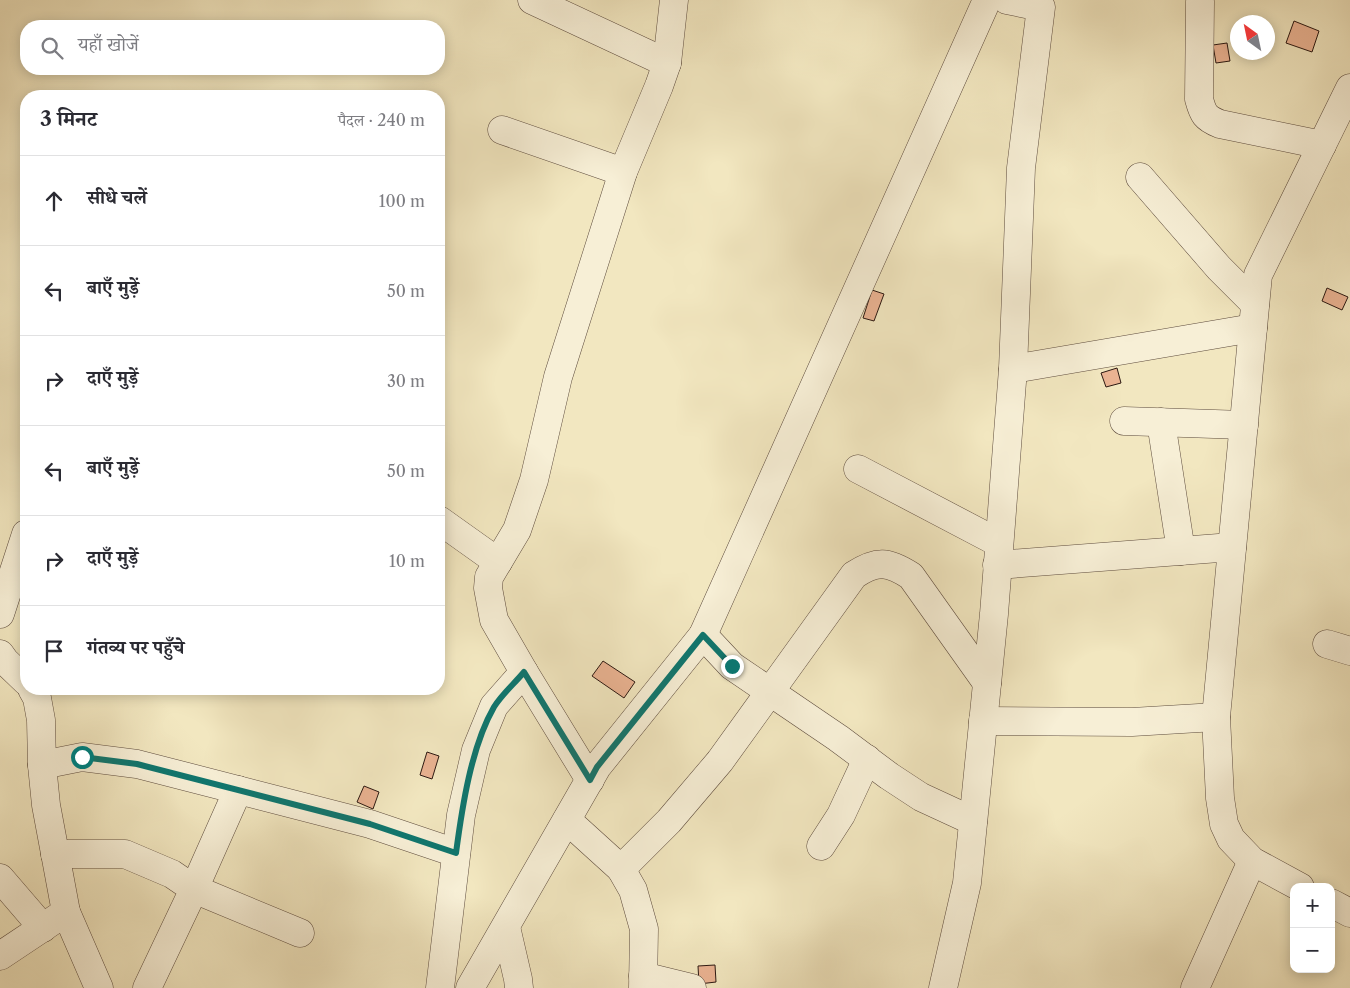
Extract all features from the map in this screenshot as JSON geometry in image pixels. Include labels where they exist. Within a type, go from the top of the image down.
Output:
[{"type":"street","points":[[532,0],[667,63]]},
{"type":"street","points":[[590,780],[494,620],[488,588],[489,577],[517,530],[534,480],[558,377],[623,172],[667,63],[674,0]]},
{"type":"street","points":[[470,988],[597,767],[703,635],[987,0]]},
{"type":"street","points":[[943,988],[967,883],[987,683],[1013,369],[1021,168],[1041,3],[1006,0]]},
{"type":"street","points":[[1200,2],[1199,100],[1203,112],[1209,120],[1220,124],[1322,145]]},
{"type":"street","points":[[1293,883],[1252,861],[1231,839],[1224,824],[1220,798],[1216,717],[1258,275],[1350,88]]},
{"type":"street","points":[[502,130],[623,172]]},
{"type":"street","points":[[1140,177],[1219,268],[1254,316]]},
{"type":"street","points":[[1013,369],[1254,316]]},
{"type":"street","points":[[1124,421],[1244,424]]},
{"type":"street","points":[[1161,422],[1181,551]]},
{"type":"street","points":[[858,469],[998,554],[1181,551],[1232,547]]},
{"type":"street","points":[[445,524],[498,562]]},
{"type":"street","points":[[0,614],[20,552]]},
{"type":"street","points":[[622,869],[669,820],[720,761],[854,575],[864,569],[879,564],[894,565],[911,576],[987,683]]},
{"type":"street","points":[[703,635],[732,666],[921,797],[973,821]]},
{"type":"street","points":[[0,654],[20,675]]},
{"type":"street","points":[[440,988],[461,815],[476,750],[494,706],[524,672]]},
{"type":"street","points":[[35,695],[41,720],[42,764],[46,805],[66,912],[98,988]]},
{"type":"street","points":[[983,721],[1132,722],[1216,717]]},
{"type":"street","points":[[42,764],[82,757],[128,763],[370,824],[456,853]]},
{"type":"street","points":[[821,846],[841,815],[867,759]]},
{"type":"street","points":[[147,988],[238,790]]},
{"type":"street","points":[[567,820],[622,869],[633,890],[644,929],[643,982],[692,988]]},
{"type":"street","points":[[55,854],[125,854],[172,874],[194,889],[300,932]]},
{"type":"street","points":[[1195,988],[1252,861]]},
{"type":"street","points":[[0,878],[43,928]]},
{"type":"street","points":[[1335,905],[1350,913]]},
{"type":"street","points":[[0,956],[66,912]]},
{"type":"street","points":[[506,927],[519,988]]},
{"type":"building","points":[[1294,21],[1319,31],[1312,52],[1286,43]]},
{"type":"building","points":[[1227,43],[1230,61],[1216,63],[1213,45]]},
{"type":"building","points":[[1327,288],[1348,297],[1342,310],[1322,301]]},
{"type":"building","points":[[872,290],[884,294],[874,321],[863,318]]},
{"type":"building","points":[[1117,368],[1121,383],[1106,387],[1101,373]]},
{"type":"building","points":[[603,661],[635,682],[624,698],[592,676]]},
{"type":"building","points":[[427,752],[439,756],[432,779],[420,775]]},
{"type":"building","points":[[364,786],[379,792],[373,809],[357,802]]},
{"type":"building","points":[[715,965],[716,982],[699,984],[698,966]]},
{"type":"route","points":[[82,757],[137,764],[370,824],[456,853],[461,815],[476,750],[494,706],[524,672],[590,780],[597,767],[703,635],[732,666]]}]
